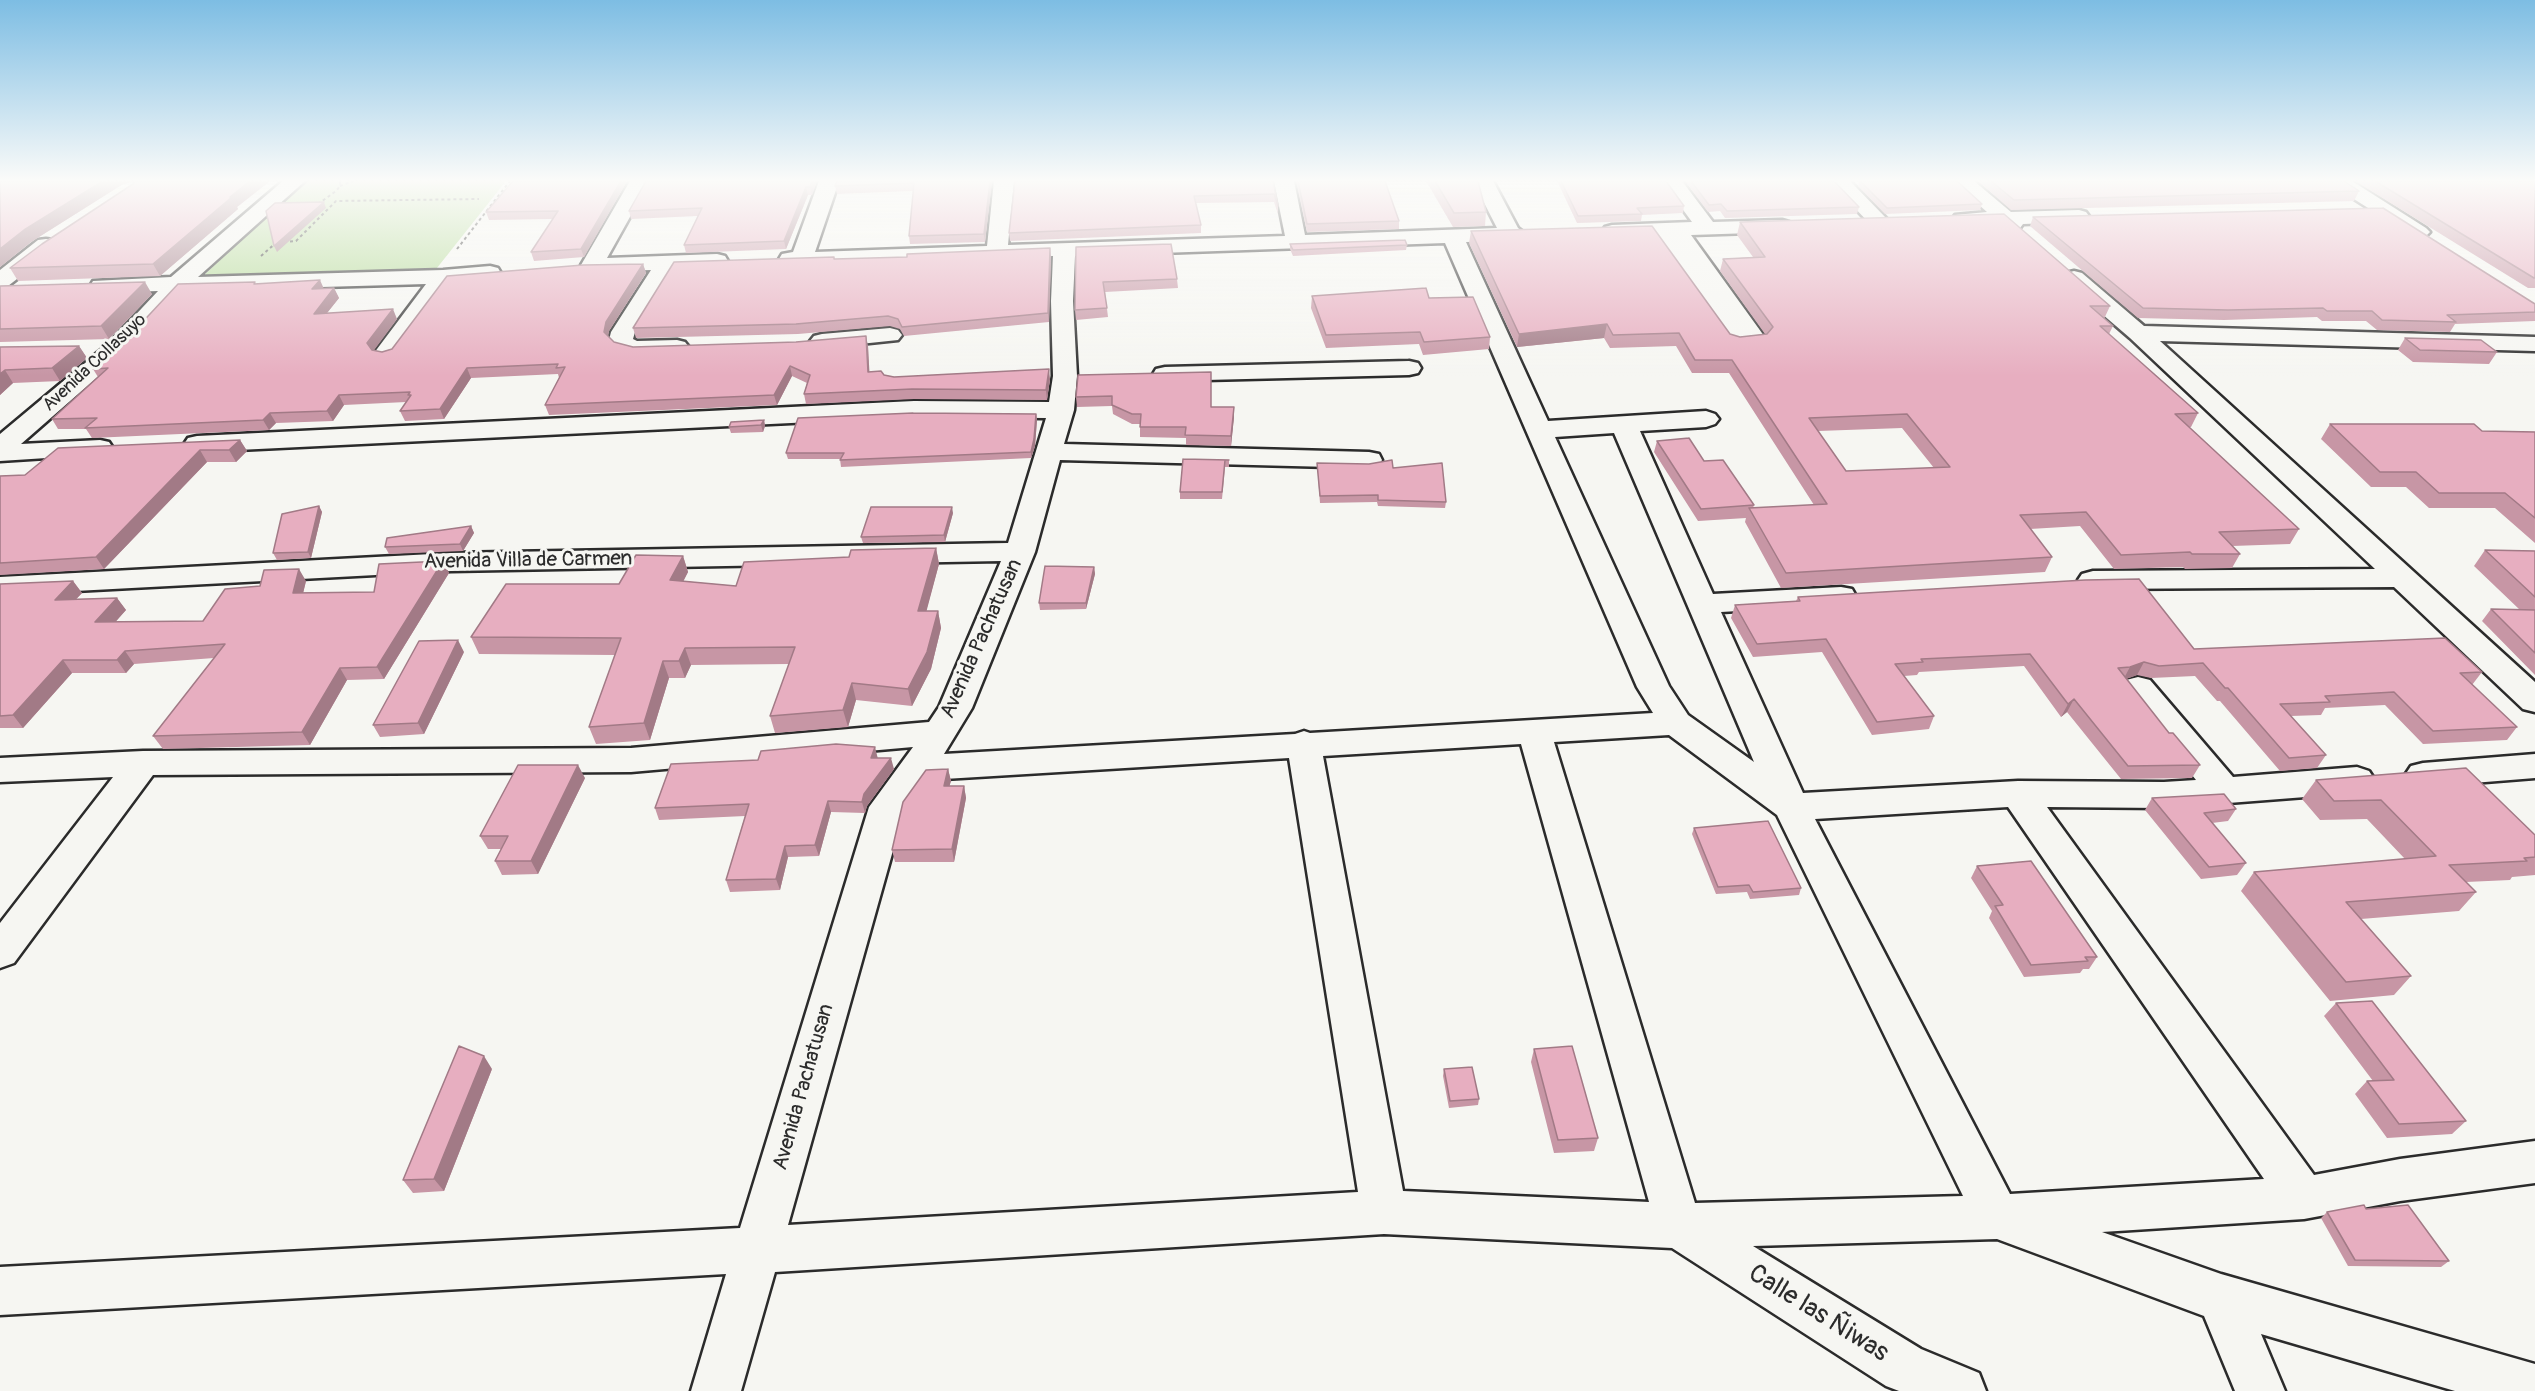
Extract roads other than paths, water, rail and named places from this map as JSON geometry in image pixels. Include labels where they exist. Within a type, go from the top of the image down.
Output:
[{"type":"street","points":[[0,281],[45,246]]},
{"type":"street","name":"Avenida Collasuyo","points":[[0,451],[117,348],[177,284],[221,246]]},
{"type":"street","points":[[592,266],[603,246]]},
{"type":"street","points":[[802,258],[806,246]]},
{"type":"street","points":[[997,246],[997,250]]},
{"type":"street","points":[[768,260],[1144,246]]},
{"type":"street","points":[[1457,246],[1653,687],[1676,723],[1791,807],[2018,794],[2164,795],[2535,766]]},
{"type":"street","points":[[1678,246],[1737,341],[1755,340],[1680,246]]},
{"type":"street","name":"Avenida Pachatusan","points":[[716,1391],[887,807],[918,768],[955,708],[1020,552],[1048,452],[1064,380],[1062,301],[1064,249]]},
{"type":"street","points":[[569,267],[734,261]]},
{"type":"street","points":[[666,263],[622,332],[621,340],[626,345],[636,348],[694,346]]},
{"type":"street","points":[[2058,264],[2138,333],[2535,701]]},
{"type":"street","points":[[83,287],[443,277],[512,272]]},
{"type":"street","points":[[386,353],[443,277]]},
{"type":"street","points":[[0,290],[24,289]]},
{"type":"street","points":[[2138,333],[2535,344]]},
{"type":"street","points":[[798,343],[890,336]]},
{"type":"street","points":[[82,349],[117,348]]},
{"type":"street","points":[[1148,374],[1409,368]]},
{"type":"street","points":[[176,445],[914,409],[1064,380]]},
{"type":"street","points":[[1538,430],[1706,419]]},
{"type":"street","points":[[1623,423],[1791,807],[1997,1217],[2221,1298],[2535,1389]]},
{"type":"street","points":[[0,451],[129,447]]},
{"type":"street","points":[[1048,452],[1368,460]]},
{"type":"street","name":"Avenida Villa de Carmen","points":[[0,586],[451,562],[1020,552]]},
{"type":"street","points":[[2067,581],[2404,578]]},
{"type":"street","points":[[1702,604],[1867,594]]},
{"type":"street","points":[[2138,688],[2225,791]]},
{"type":"street","points":[[918,768],[1304,743],[1676,723]]},
{"type":"street","points":[[1534,731],[1679,1226]]},
{"type":"street","points":[[0,770],[143,763],[631,760],[939,733]]},
{"type":"street","points":[[1304,743],[1384,1212]]},
{"type":"street","points":[[0,952],[143,763]]},
{"type":"street","points":[[2018,794],[2304,1198]]},
{"type":"street","points":[[0,1292],[1384,1212],[1679,1226],[1997,1217],[2304,1198],[2400,1180],[2535,1162]]},
{"type":"street","name":"Calle las Ñiwas","points":[[1679,1226],[1904,1368],[1961,1391]]},
{"type":"street","points":[[2221,1298],[2260,1391]]}]
